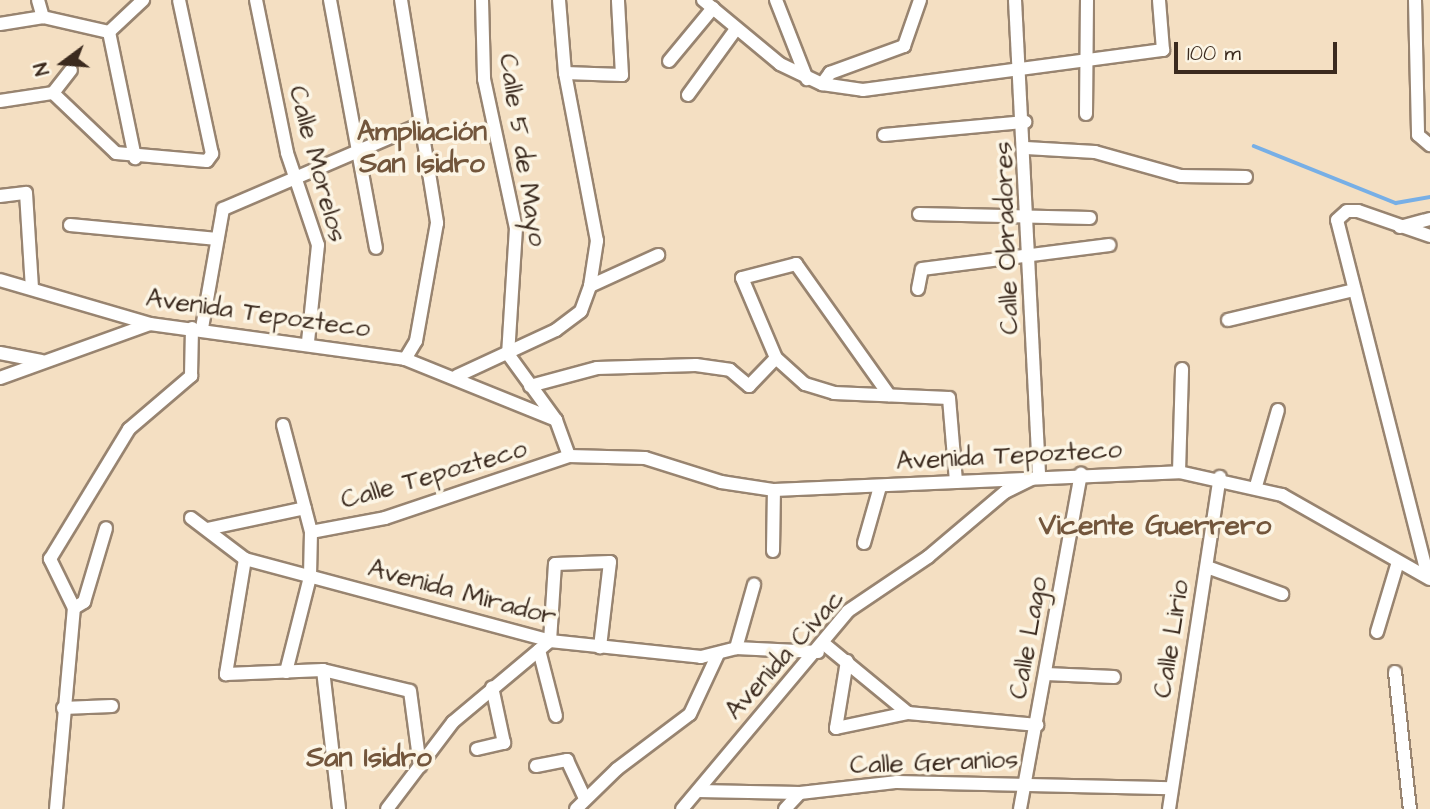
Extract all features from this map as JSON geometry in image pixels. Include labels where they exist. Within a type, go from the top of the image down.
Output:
[{"type":"street","points":[[38,0],[43,17]]},
{"type":"street","points":[[135,158],[109,32],[128,5],[143,0]]},
{"type":"street","points":[[53,93],[116,153],[135,158],[199,163],[212,153],[179,0]]},
{"type":"street","name":"Calle Morelos","points":[[256,0],[295,181],[318,245],[308,341]]},
{"type":"street","points":[[330,0],[340,73],[376,248]]},
{"type":"street","points":[[401,0],[417,126],[436,243],[416,341],[405,359]]},
{"type":"street","name":"Calle 5 de Mayo","points":[[482,0],[485,84],[516,228],[510,357]]},
{"type":"street","points":[[462,378],[510,357],[581,312],[590,286],[597,241],[565,73],[559,0]]},
{"type":"street","points":[[565,73],[622,75],[618,0]]},
{"type":"street","points":[[776,0],[807,79]]},
{"type":"street","points":[[822,84],[830,73],[904,46],[920,0]]},
{"type":"street","name":"Calle Obradores","points":[[1015,0],[1026,148],[1039,475]]},
{"type":"street","points":[[1087,0],[1087,114]]},
{"type":"street","points":[[669,61],[708,4],[736,29],[807,79],[863,90],[1163,50],[1159,0]]},
{"type":"street","points":[[1415,0],[1418,135],[1430,145]]},
{"type":"street","points":[[0,24],[43,17],[109,32]]},
{"type":"street","points":[[688,95],[736,29]]},
{"type":"street","points":[[0,101],[53,93],[71,70]]},
{"type":"street","points":[[884,135],[1024,115]]},
{"type":"street","points":[[56,809],[74,608],[50,559],[129,429],[191,376],[197,328],[223,209],[295,181],[417,126]]},
{"type":"street","points":[[1026,148],[1095,152],[1181,176],[1246,177]]},
{"type":"street","points":[[0,196],[26,193],[32,288]]},
{"type":"street","points":[[1427,575],[1337,220],[1347,211],[1359,211],[1396,229],[1430,236]]},
{"type":"street","points":[[919,214],[1090,218]]},
{"type":"street","points":[[1396,229],[1430,219]]},
{"type":"street","points":[[70,225],[217,239]]},
{"type":"street","points":[[918,289],[922,269],[1109,246]]},
{"type":"street","points":[[590,286],[658,255]]},
{"type":"street","points":[[889,395],[796,264],[742,278],[776,358],[805,384],[834,393],[949,398],[956,482]]},
{"type":"street","name":"Avenida Tepozteco","points":[[0,280],[150,324],[308,341],[405,359],[462,378],[556,420]]},
{"type":"street","points":[[1228,320],[1354,290]]},
{"type":"street","points":[[0,378],[150,324]]},
{"type":"street","points":[[0,353],[44,362]]},
{"type":"street","points":[[510,357],[556,420],[569,456]]},
{"type":"street","points":[[530,386],[597,368],[696,365],[730,370],[749,386],[776,358]]},
{"type":"street","points":[[1179,472],[1182,369]]},
{"type":"street","points":[[1256,486],[1278,410]]},
{"type":"street","points":[[283,425],[311,532],[310,577],[286,672]]},
{"type":"street","name":"Avenida Tepozteco","points":[[569,456],[645,457],[721,482],[774,490],[880,487],[1039,475],[1179,472],[1220,477],[1256,486],[1305,506],[1398,562],[1427,575]]},
{"type":"street","name":"Calle Tepozteco","points":[[311,532],[399,514],[569,456]]},
{"type":"street","name":"Calle Lago","points":[[1020,809],[1081,474]]},
{"type":"street","name":"Avenida Civac","points":[[682,809],[820,648],[848,611],[928,558],[1005,492],[1039,475]]},
{"type":"street","name":"Calle Lirio","points":[[1169,809],[1220,477]]},
{"type":"street","points":[[864,543],[880,487]]},
{"type":"street","points":[[773,551],[774,490]]},
{"type":"street","points":[[207,529],[305,508]]},
{"type":"street","name":"Avenida Mirador","points":[[191,518],[245,559],[550,641],[600,647],[718,654],[736,648],[820,648]]},
{"type":"street","points":[[74,608],[84,602],[106,528]]},
{"type":"street","points":[[245,559],[226,674],[323,670],[410,691],[420,766]]},
{"type":"street","points":[[387,809],[453,722],[550,641],[555,564],[610,562],[600,647]]},
{"type":"street","points":[[1377,632],[1398,562]]},
{"type":"street","points":[[1206,567],[1282,594]]},
{"type":"street","points":[[736,648],[754,584]]},
{"type":"street","points":[[820,648],[846,661],[908,713]]},
{"type":"street","points":[[538,650],[556,716]]},
{"type":"street","points":[[576,809],[584,796],[690,714],[718,654]]},
{"type":"street","points":[[846,661],[836,728],[908,713],[1037,725]]},
{"type":"street","points":[[323,670],[339,809]]},
{"type":"street","points":[[1395,672],[1410,809]]},
{"type":"street","points":[[1046,674],[1114,677]]},
{"type":"street","points":[[477,749],[504,743],[492,687]]},
{"type":"street","points":[[63,708],[111,706]]},
{"type":"street","points":[[536,766],[567,760],[584,796]]},
{"type":"street","name":"Calle Geranios","points":[[698,791],[800,793],[897,782],[1171,788]]},
{"type":"street","points":[[785,809],[800,793]]},
{"type":"waterway","points":[[1254,146],[1396,203],[1430,197]]},
{"type":"district","name":"Ampliación San Isidro","points":[[422,148]]},
{"type":"district","name":"Vicente Guerrero","points":[[1155,526]]},
{"type":"district","name":"San Isidro","points":[[369,758]]}]
